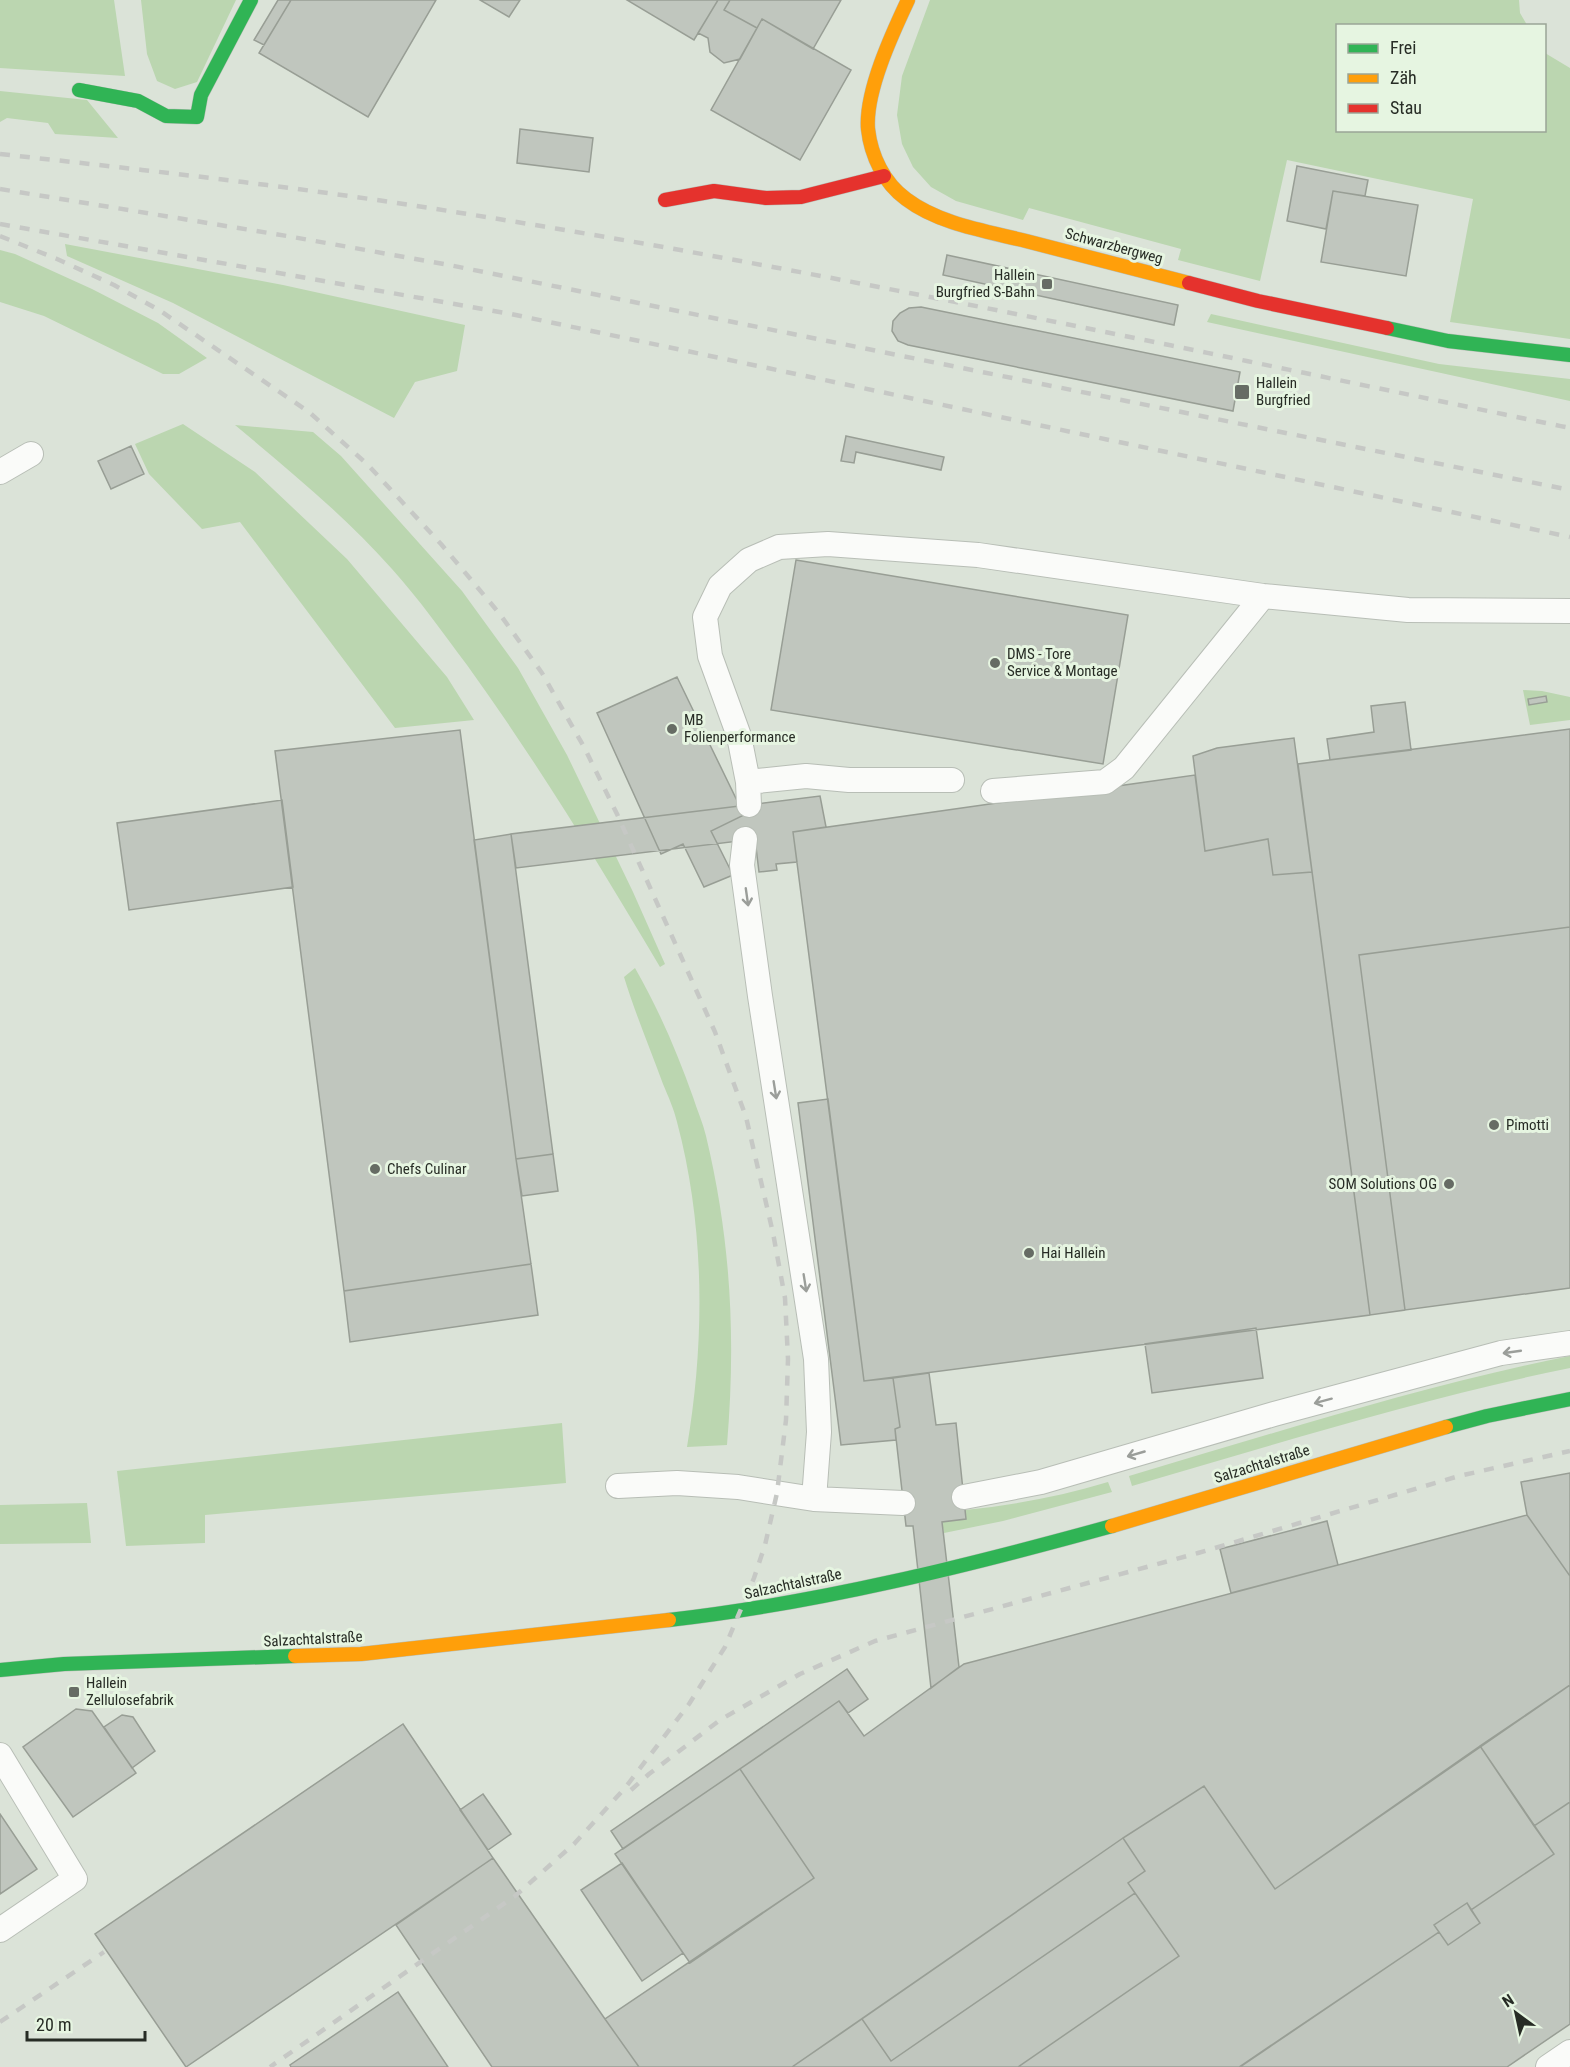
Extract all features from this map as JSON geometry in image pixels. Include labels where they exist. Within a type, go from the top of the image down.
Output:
[{"type":"main road","points":[[79,90],[138,101],[166,116],[197,117],[201,95],[251,0]]},
{"type":"main road","name":"Schwarzbergweg","points":[[908,0],[878,79],[868,118],[872,151],[884,176],[901,195],[927,211],[967,226],[1258,301],[1448,341],[1570,355]]},
{"type":"main road","points":[[665,200],[714,191],[766,198],[801,197],[884,176]]},
{"type":"main road","name":"Salzachtalstraße","points":[[0,1670],[64,1664],[361,1654],[740,1612],[983,1562],[1138,1519],[1361,1451],[1487,1416],[1570,1399]]},
{"type":"lane","points":[[0,472],[31,454]]},
{"type":"lane","points":[[952,780],[849,780],[806,776],[748,793],[739,736],[710,656],[705,617],[720,586],[749,560],[779,547],[828,544],[978,555],[1263,596],[1407,610],[1570,611]]},
{"type":"lane","points":[[993,791],[1105,782],[1124,768],[1263,596]]},
{"type":"lane","points":[[746,839],[742,865],[758,984],[816,1359],[819,1432],[814,1499]]},
{"type":"lane","points":[[964,1497],[1041,1482],[1274,1414],[1501,1353],[1570,1343]]},
{"type":"lane","points":[[618,1486],[677,1483],[758,1490],[814,1499],[903,1503]]},
{"type":"lane","points":[[0,1755],[75,1879],[0,1930]]},
{"type":"lane","points":[[1548,2067],[1570,2052]]},
{"type":"green space","points":[[0,0],[114,0],[125,76],[0,68]]},
{"type":"green space","points":[[141,0],[236,0],[197,82],[175,89],[157,81],[147,54]]},
{"type":"green space","points":[[930,0],[1519,0],[1520,13],[1526,24],[1336,24],[1336,132],[1546,132],[1546,54],[1570,68],[1570,339],[1450,322],[1473,199],[1287,160],[1260,281],[1178,260],[1181,249],[1029,208],[1023,220],[956,201],[931,187],[913,167],[902,144],[897,115],[902,76]]},
{"type":"green space","points":[[0,91],[87,100],[118,138],[55,134],[48,123],[7,118],[0,122]]},
{"type":"green space","points":[[65,244],[283,285],[465,325],[457,371],[415,382],[394,418],[173,303],[67,256]]},
{"type":"green space","points":[[0,250],[15,254],[92,289],[158,323],[207,358],[179,374],[163,374],[44,316],[0,302]]},
{"type":"green space","points":[[1211,314],[1439,364],[1570,379],[1570,401],[1207,322]]},
{"type":"green space","points":[[183,424],[255,472],[347,559],[447,677],[474,720],[395,728],[240,522],[202,529],[149,474],[135,444]]},
{"type":"green space","points":[[235,425],[313,432],[341,456],[462,591],[518,668],[567,755],[665,964],[660,967],[543,776],[467,665],[412,592],[374,549],[336,512]]},
{"type":"green space","points":[[1523,690],[1542,691],[1570,697],[1570,720],[1530,725]]},
{"type":"green space","points":[[635,968],[660,1015],[687,1080],[705,1131],[714,1175],[726,1252],[731,1328],[727,1445],[687,1447],[693,1407],[699,1325],[697,1243],[693,1202],[676,1117],[624,977]]},
{"type":"green space","points":[[1570,1356],[1570,1368],[1405,1407],[1132,1486],[1129,1476],[1403,1396]]},
{"type":"green space","points":[[562,1423],[566,1483],[205,1515],[205,1543],[126,1546],[117,1471]]},
{"type":"green space","points":[[1108,1482],[1112,1492],[1003,1521],[944,1533],[942,1522],[966,1519],[965,1510],[1038,1499]]},
{"type":"green space","points":[[87,1503],[91,1543],[0,1544],[0,1505]]},
{"type":"building","points":[[278,0],[291,0],[264,45],[254,40]]},
{"type":"building","points":[[291,0],[436,0],[368,117],[259,53]]},
{"type":"building","points":[[480,0],[520,0],[509,17]]},
{"type":"building","points":[[627,0],[718,0],[694,40]]},
{"type":"building","points":[[718,0],[730,0],[724,10],[757,28],[740,59],[724,63],[710,52],[708,38],[698,33]]},
{"type":"building","points":[[730,0],[841,0],[813,49],[762,19],[757,28],[724,10]]},
{"type":"building","points":[[762,19],[851,70],[800,160],[711,110]]},
{"type":"building","points":[[520,129],[593,138],[589,172],[517,163]]},
{"type":"building","points":[[1297,166],[1368,180],[1365,196],[1333,191],[1326,229],[1287,221]]},
{"type":"building","points":[[1333,191],[1418,205],[1406,276],[1321,262]]},
{"type":"building","points":[[947,255],[1178,305],[1174,325],[943,275]]},
{"type":"building","points":[[921,307],[1240,372],[1233,411],[908,345],[898,341],[892,331],[893,321],[909,308]]},
{"type":"building","points":[[846,436],[944,457],[941,470],[856,452],[854,463],[841,461]]},
{"type":"building","points":[[131,446],[144,474],[111,489],[98,461]]},
{"type":"building","points":[[796,560],[1128,615],[1103,764],[771,710]]},
{"type":"building","points":[[677,677],[744,815],[711,831],[733,875],[704,887],[683,844],[661,854],[597,713]]},
{"type":"building","points":[[1546,696],[1547,702],[1529,705],[1528,699]]},
{"type":"building","points":[[1405,702],[1411,750],[1330,760],[1327,739],[1374,732],[1371,706]]},
{"type":"building","points":[[1570,729],[1570,927],[1359,955],[1405,1310],[1370,1315],[1298,764]]},
{"type":"building","points":[[460,730],[531,1264],[344,1291],[275,751]]},
{"type":"building","points":[[1294,738],[1312,872],[1273,875],[1268,839],[1205,851],[1193,756],[1217,748]]},
{"type":"building","points":[[1195,775],[1205,851],[1268,839],[1273,875],[1312,872],[1370,1315],[864,1381],[793,832]]},
{"type":"building","points":[[820,796],[826,827],[793,832],[797,862],[776,864],[777,870],[759,872],[755,839],[516,868],[511,834]]},
{"type":"building","points":[[282,800],[293,887],[129,910],[117,823]]},
{"type":"building","points":[[511,834],[553,1154],[516,1159],[474,840]]},
{"type":"building","points":[[1570,927],[1570,1288],[1405,1310],[1359,955]]},
{"type":"building","points":[[828,1099],[864,1381],[893,1378],[900,1427],[895,1429],[896,1440],[841,1445],[798,1103]]},
{"type":"building","points":[[553,1154],[558,1191],[522,1196],[516,1159]]},
{"type":"building","points":[[531,1264],[538,1315],[350,1342],[344,1291]]},
{"type":"building","points":[[1256,1328],[1263,1378],[1152,1393],[1145,1344]]},
{"type":"building","points":[[929,1373],[936,1425],[956,1423],[966,1519],[942,1522],[959,1667],[931,1688],[913,1526],[906,1526],[895,1429],[900,1427],[893,1378]]},
{"type":"building","points":[[1570,1473],[1570,1576],[1527,1515],[1521,1482]]},
{"type":"building","points":[[1527,1515],[1570,1576],[1570,1685],[1275,1889],[1204,1786],[1123,1838],[792,2067],[639,2067],[605,2019],[814,1878],[740,1769],[839,1701],[864,1736],[964,1664]]},
{"type":"building","points":[[1327,1521],[1338,1565],[1231,1593],[1220,1549]]},
{"type":"building","points":[[847,1669],[868,1699],[848,1713],[839,1701],[623,1849],[611,1831]]},
{"type":"building","points":[[1570,1685],[1570,1802],[1534,1826],[1480,1746]]},
{"type":"building","points":[[76,1709],[92,1711],[136,1773],[73,1817],[23,1747]]},
{"type":"building","points":[[122,1715],[133,1717],[155,1751],[132,1768],[104,1727]]},
{"type":"building","points":[[403,1724],[493,1858],[186,2067],[95,1934]]},
{"type":"building","points":[[1480,1746],[1554,1854],[1471,1910],[1467,1903],[1434,1925],[1439,1932],[1239,2067],[1018,2067],[1179,1956],[1128,1883],[1145,1871],[1123,1838],[1204,1786],[1275,1889]]},
{"type":"building","points":[[740,1769],[814,1878],[690,1963],[615,1854]]},
{"type":"building","points":[[483,1794],[511,1834],[488,1850],[460,1810]]},
{"type":"building","points":[[1570,1802],[1570,2024],[1507,2067],[1240,2067],[1439,1932],[1448,1945],[1480,1923],[1471,1910],[1554,1854],[1534,1826]]},
{"type":"building","points":[[0,1814],[37,1869],[0,1894]]},
{"type":"building","points":[[1123,1838],[1145,1871],[1128,1883],[1135,1893],[891,2061],[862,2019]]},
{"type":"building","points":[[493,1858],[639,2067],[492,2067],[396,1925]]},
{"type":"building","points":[[622,1863],[683,1953],[642,1981],[581,1890]]},
{"type":"building","points":[[1135,1893],[1179,1956],[1018,2067],[792,2067],[862,2019],[891,2061]]},
{"type":"building","points":[[1467,1903],[1480,1923],[1448,1945],[1434,1925]]},
{"type":"building","points":[[398,1992],[448,2067],[291,2067],[290,2065]]},
{"type":"railway","points":[[0,154],[346,196],[600,236],[1017,314],[1570,428]]},
{"type":"railway","points":[[0,189],[444,264],[1570,490]]},
{"type":"railway","points":[[0,224],[511,314],[1570,537]]},
{"type":"railway","points":[[0,236],[114,285],[159,310],[309,412],[368,465],[441,544],[499,613],[542,673],[584,747],[617,814],[715,1032],[746,1117],[773,1233],[785,1298],[788,1359],[786,1420],[777,1493],[765,1545],[754,1578],[725,1647],[689,1704],[625,1788],[574,1844],[515,1896],[270,2067]]},
{"type":"railway","points":[[631,1790],[720,1720],[800,1674],[875,1641],[1198,1553],[1459,1476],[1570,1451]]},
{"type":"railway","points":[[0,2022],[104,1952]]},
{"type":"traffic: fast","points":[[79,90],[138,101],[166,116],[197,117],[201,95],[251,0]]},
{"type":"traffic: fast","points":[[1387,328],[1448,341],[1570,355]]},
{"type":"traffic: fast","points":[[1446,1427],[1570,1399]]},
{"type":"traffic: fast","points":[[669,1620],[781,1604],[892,1582],[1112,1526]]},
{"type":"traffic: fast","points":[[0,1670],[64,1664],[295,1656]]},
{"type":"traffic: slow","points":[[908,0],[881,63],[868,114],[872,149],[885,177],[898,193],[919,208],[963,226],[1189,283]]},
{"type":"traffic: slow","points":[[1112,1526],[1446,1427]]},
{"type":"traffic: slow","points":[[295,1656],[361,1654],[669,1620]]},
{"type":"traffic: jam","points":[[665,200],[714,191],[766,198],[801,197],[884,176]]},
{"type":"traffic: jam","points":[[1189,283],[1258,301],[1387,328]]},
{"type":"place","name":"Hallein Burgfried S-Bahn","points":[[1047,284]]},
{"type":"place","name":"Hallein Burgfried","points":[[1242,392]]},
{"type":"place","name":"DMS - Tore Service & Montage","points":[[995,663]]},
{"type":"place","name":"MB Folienperformance","points":[[672,729]]},
{"type":"place","name":"Pimotti","points":[[1494,1125]]},
{"type":"place","name":"Chefs Culinar","points":[[375,1169]]},
{"type":"place","name":"SOM Solutions OG","points":[[1449,1184]]},
{"type":"place","name":"Hai Hallein","points":[[1029,1253]]},
{"type":"place","name":"Hallein Zellulosefabrik","points":[[74,1692]]}]
